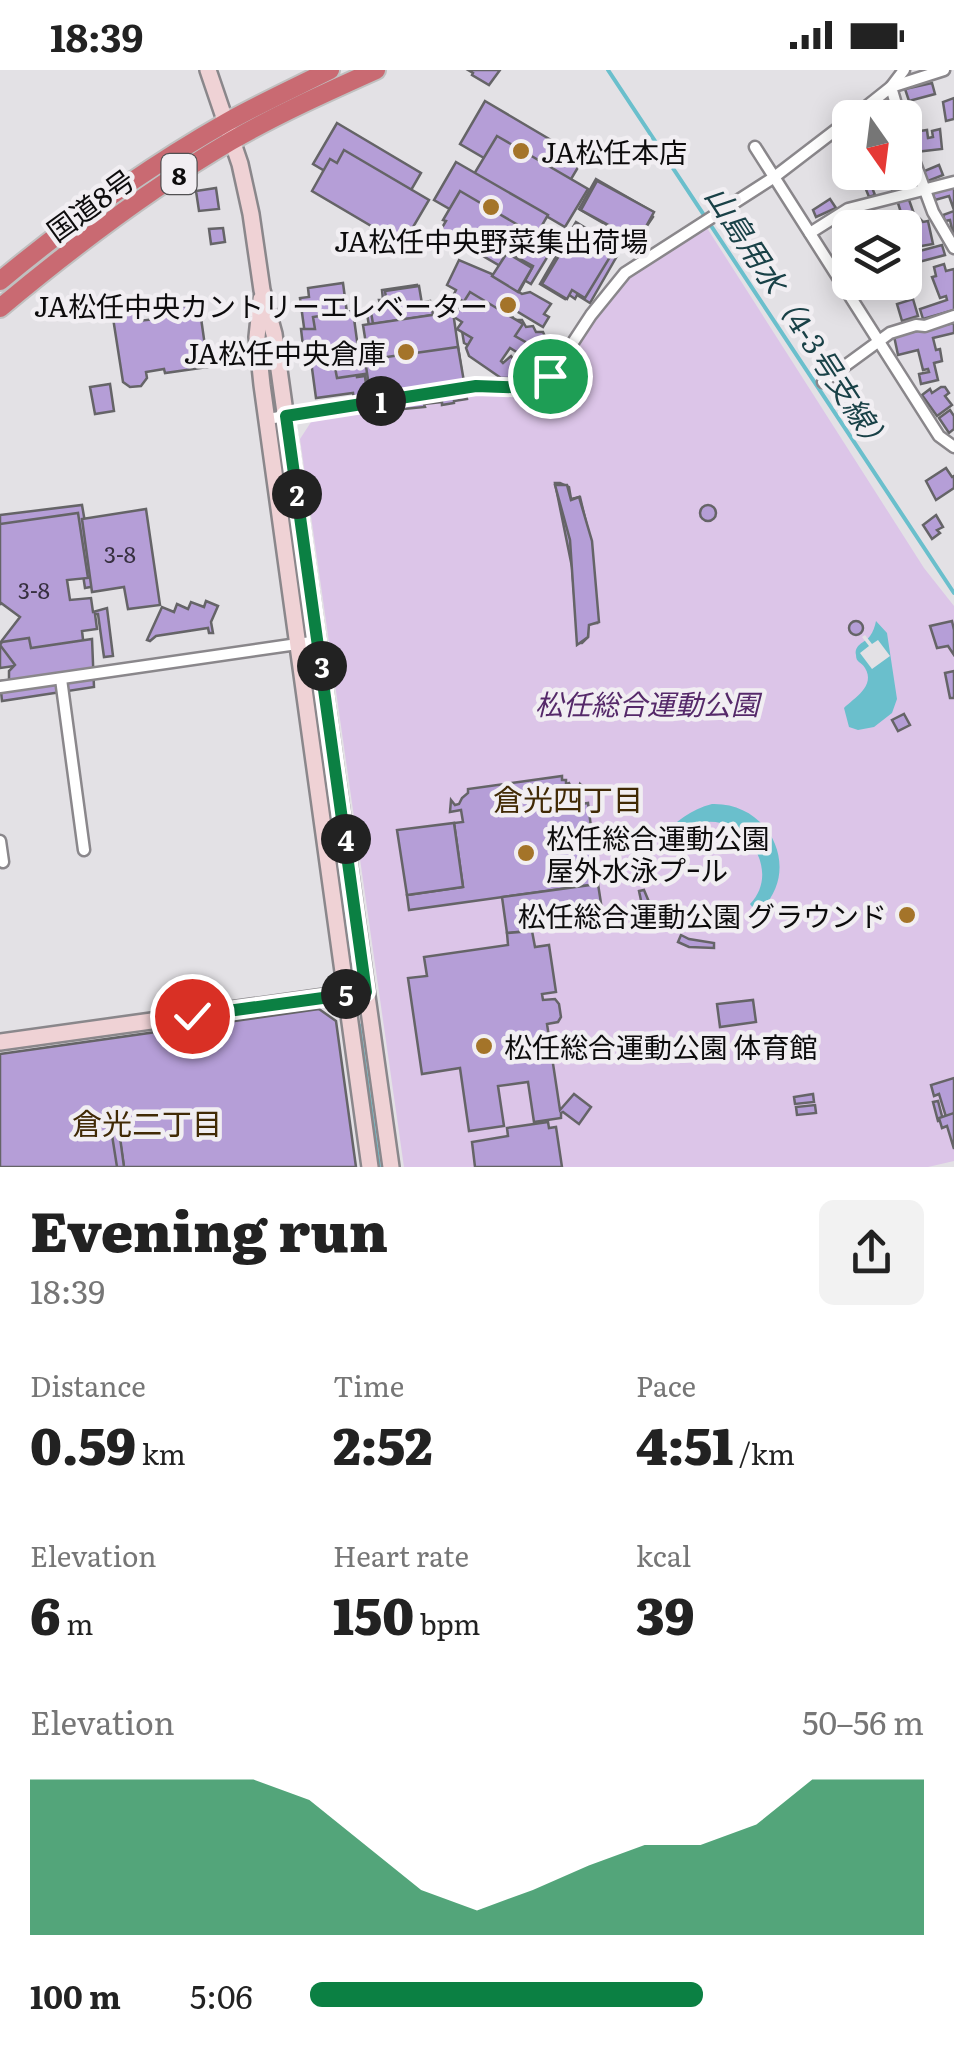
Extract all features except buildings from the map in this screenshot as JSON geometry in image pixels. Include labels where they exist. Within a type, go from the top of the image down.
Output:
[{"type":"highway","name":"国道8号","points":[[0,308],[79,242],[228,132],[330,70]]},
{"type":"highway","name":"国道8号","points":[[0,281],[66,227],[142,174],[228,132],[270,120],[376,70]]},
{"type":"street","points":[[208,70],[240,164],[262,290],[274,334],[391,1167]]},
{"type":"street","points":[[874,100],[904,70]]},
{"type":"street","points":[[890,87],[945,70],[954,78]]},
{"type":"street","points":[[890,87],[894,100]]},
{"type":"street","points":[[266,419],[476,386],[534,388],[550,376],[624,274],[774,178],[832,133]]},
{"type":"street","points":[[755,147],[939,436],[954,448]]},
{"type":"street","points":[[810,233],[848,208],[954,182]]},
{"type":"street","points":[[922,183],[954,248]]},
{"type":"street","points":[[262,290],[256,337],[272,469],[370,1167]]},
{"type":"street","points":[[823,382],[890,333],[954,316]]},
{"type":"street","points":[[262,385],[281,382]]},
{"type":"street","points":[[272,469],[293,466]]},
{"type":"street","points":[[0,687],[318,640]]},
{"type":"street","points":[[61,678],[84,850]]},
{"type":"street","points":[[0,841],[3,862]]},
{"type":"street","points":[[0,1042],[366,992]]},
{"type":"green space","name":"松任総合運動公園","points":[[707,228],[924,568],[954,606],[954,1161],[928,1167],[404,1167],[300,439],[313,419],[473,395],[537,394],[557,379],[630,275]]},
{"type":"water","points":[[876,621],[887,633],[897,699],[892,713],[874,727],[858,730],[849,727],[844,708],[866,686],[868,674],[856,651],[871,634]]},
{"type":"water","points":[[712,804],[751,815],[775,843],[778,879],[771,897],[757,913],[750,904],[759,890],[760,859],[742,833],[713,822],[696,824],[671,844],[660,837],[684,817]]},
{"type":"pier","points":[[865,635],[872,644],[878,640],[890,656],[872,669],[860,653],[869,646],[862,637]]},
{"type":"waterway","name":"山島用水（4-3号支線）","points":[[608,70],[954,593]]},
{"type":"waterway","points":[[319,746],[349,954]]},
{"type":"waterway","points":[[359,1025],[379,1167]]},
{"type":"place","name":"JA松任本店","points":[[521,151]]},
{"type":"place","name":"JA松任中央野菜集出荷場","points":[[491,207]]},
{"type":"place","name":"JA松任中央カントリーエレベーター","points":[[508,305]]},
{"type":"place","name":"JA松任中央倉庫","points":[[406,352]]},
{"type":"place","name":"松任総合運動公園 屋外水泳プｰル","points":[[526,853]]},
{"type":"place","name":"松任総合運動公園 グラウンド","points":[[907,915]]},
{"type":"place","name":"松任総合運動公園 体育館","points":[[484,1046]]},
{"type":"district","name":"倉光四丁目","points":[[568,798]]},
{"type":"district","name":"倉光二丁目","points":[[147,1122]]},
{"type":"route","points":[[192,1016],[366,992],[286,416],[476,386],[534,388],[550,376]]}]
